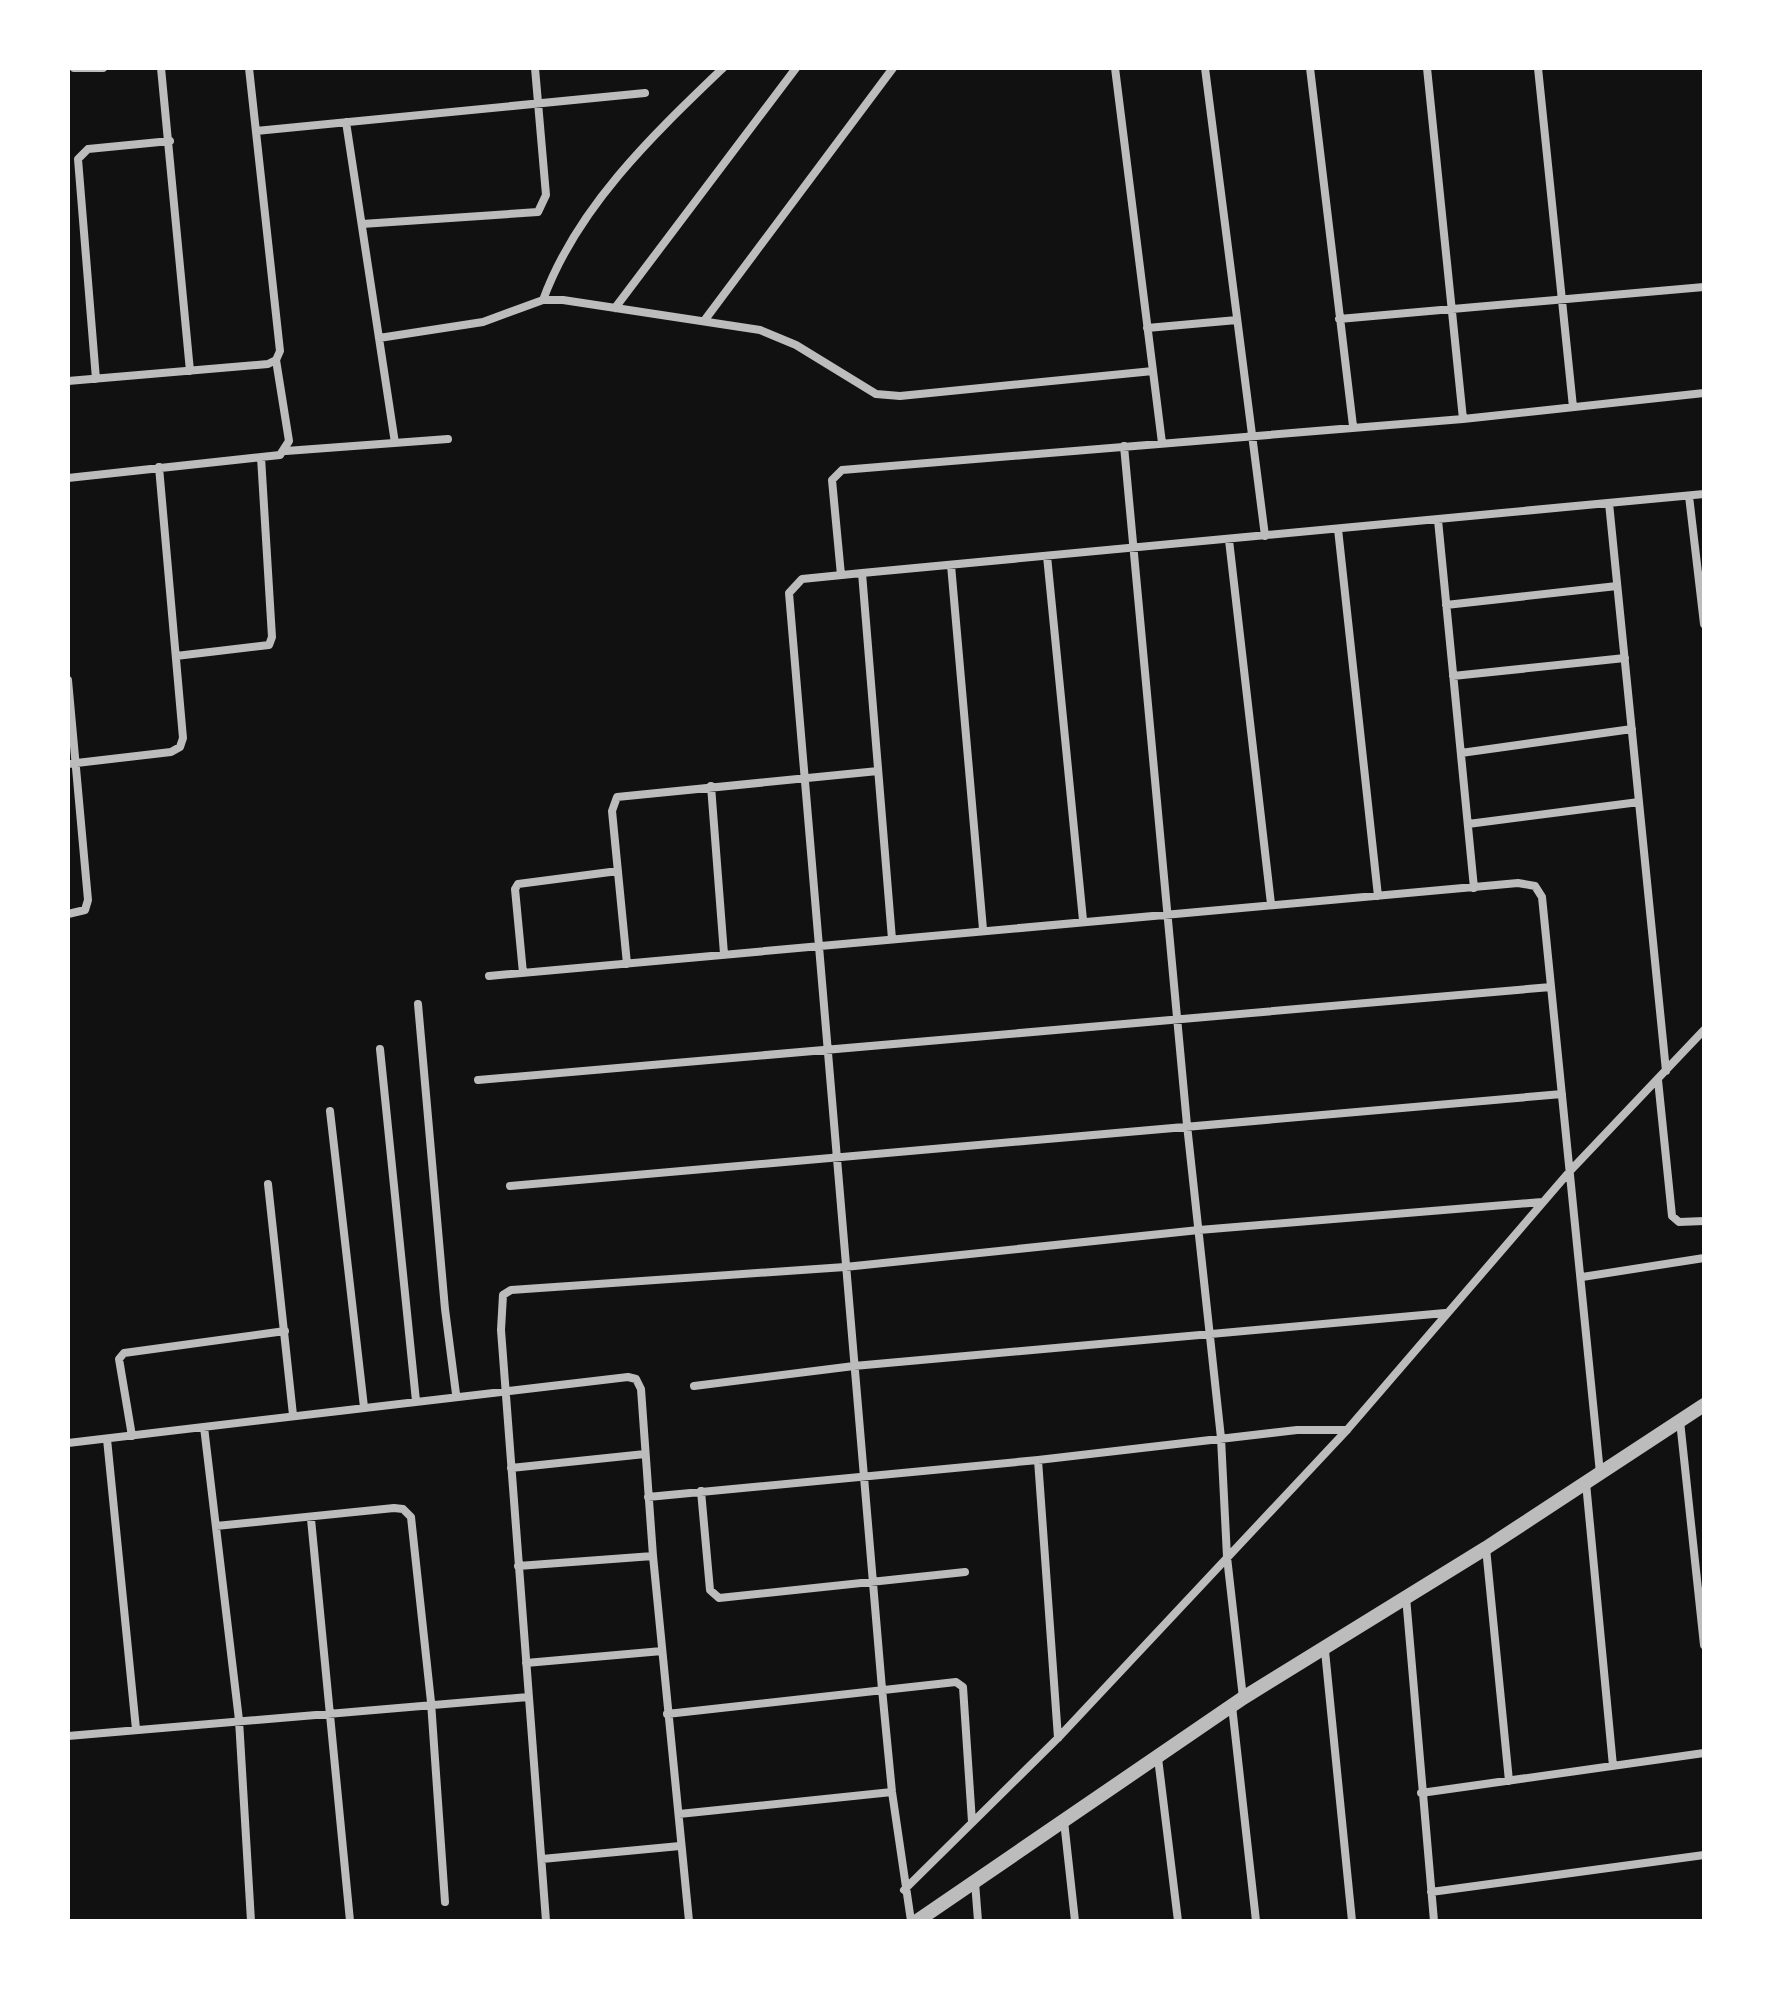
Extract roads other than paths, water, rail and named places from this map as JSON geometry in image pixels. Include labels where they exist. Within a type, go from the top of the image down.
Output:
[{"type":"street","points":[[74,68],[103,68]]},
{"type":"street","points":[[161,68],[190,371]]},
{"type":"street","points":[[249,68],[280,351],[276,360],[289,441],[286,451]]},
{"type":"street","points":[[362,224],[538,212],[546,195],[535,68]]},
{"type":"street","points":[[543,300],[564,251],[597,202],[660,129],[723,68]]},
{"type":"street","points":[[615,308],[796,68]]},
{"type":"street","points":[[704,321],[893,68]]},
{"type":"street","points":[[1115,68],[1162,443]]},
{"type":"street","points":[[1205,68],[1265,536]]},
{"type":"street","points":[[1310,68],[1353,426]]},
{"type":"street","points":[[1427,68],[1463,419]]},
{"type":"street","points":[[1538,68],[1573,407]]},
{"type":"street","points":[[256,131],[645,93]]},
{"type":"street","points":[[346,122],[395,443]]},
{"type":"street","points":[[96,379],[78,159],[88,149],[170,141]]},
{"type":"street","points":[[1339,319],[1704,287]]},
{"type":"street","points":[[379,338],[483,322],[543,300],[760,330],[796,345],[876,394],[900,396],[1153,371]]},
{"type":"street","points":[[1147,328],[1237,320]]},
{"type":"street","points":[[68,381],[268,364],[276,360]]},
{"type":"street","points":[[841,575],[832,480],[842,470],[1463,419],[1704,393]]},
{"type":"street","points":[[68,478],[261,457],[286,451],[448,439]]},
{"type":"street","points":[[1124,446],[1187,1125],[1221,1438],[1237,1702],[1256,1921]]},
{"type":"street","points":[[176,656],[269,645],[272,637],[261,457]]},
{"type":"street","points":[[72,764],[171,752],[180,747],[183,738],[159,467]]},
{"type":"street","points":[[911,1921],[904,1890],[882,1689],[789,593],[802,579],[1704,494]]},
{"type":"street","points":[[1689,496],[1702,583],[1704,624]]},
{"type":"street","points":[[1609,503],[1666,1071]]},
{"type":"street","points":[[1438,520],[1474,888]]},
{"type":"street","points":[[1338,529],[1378,896]]},
{"type":"street","points":[[1229,540],[1271,904]]},
{"type":"street","points":[[1047,556],[1083,920]]},
{"type":"street","points":[[951,565],[983,929]]},
{"type":"street","points":[[862,573],[892,939]]},
{"type":"street","points":[[1446,605],[1617,586]]},
{"type":"street","points":[[1453,676],[1625,658]]},
{"type":"street","points":[[68,680],[72,764],[88,900],[85,910],[68,914]]},
{"type":"street","points":[[1461,753],[1632,729]]},
{"type":"street","points":[[627,964],[612,811],[617,797],[878,771]]},
{"type":"street","points":[[711,786],[724,954]]},
{"type":"street","points":[[1468,824],[1639,802]]},
{"type":"street","points":[[523,973],[515,889],[518,884],[618,871]]},
{"type":"street","points":[[489,976],[1083,920],[1526,883],[1539,890],[1582,1277],[1600,1474]]},
{"type":"street","points":[[478,1080],[1551,987]]},
{"type":"street","points":[[418,1004],[445,1309],[456,1394]]},
{"type":"street","points":[[904,1890],[1058,1738],[1347,1430],[1542,1202],[1704,1030]]},
{"type":"street","points":[[380,1049],[416,1401]]},
{"type":"street","points":[[1658,1080],[1672,1216],[1679,1222],[1704,1221]]},
{"type":"street","points":[[510,1186],[1562,1094]]},
{"type":"street","points":[[330,1111],[364,1407]]},
{"type":"street","points":[[268,1184],[293,1415]]},
{"type":"street","points":[[546,1921],[500,1302],[511,1290],[845,1267],[1199,1230],[1542,1202]]},
{"type":"street","points":[[1582,1277],[1704,1258]]},
{"type":"street","points":[[694,1386],[854,1366],[1445,1313]]},
{"type":"street","points":[[132,1436],[120,1372],[119,1359],[124,1353],[285,1331]]},
{"type":"street","points":[[68,1443],[456,1394],[628,1377],[636,1379],[641,1389],[667,1714],[689,1921]]},
{"type":"street","points":[[917,1921],[1237,1702],[1325,1651],[1704,1405]]},
{"type":"street","points":[[1680,1421],[1704,1645]]},
{"type":"street","points":[[204,1427],[239,1720],[251,1921]]},
{"type":"street","points":[[648,1497],[1038,1460],[1297,1430],[1347,1430]]},
{"type":"street","points":[[107,1439],[136,1729]]},
{"type":"street","points":[[511,1468],[645,1454]]},
{"type":"street","points":[[1038,1460],[1058,1738]]},
{"type":"street","points":[[1586,1483],[1613,1766]]},
{"type":"street","points":[[701,1491],[712,1596],[719,1598],[965,1572]]},
{"type":"street","points":[[216,1526],[311,1519],[394,1508],[403,1509],[411,1517],[431,1702],[445,1902]]},
{"type":"street","points":[[311,1519],[350,1921]]},
{"type":"street","points":[[1486,1548],[1509,1781]]},
{"type":"street","points":[[518,1566],[653,1556]]},
{"type":"street","points":[[1406,1596],[1434,1921]]},
{"type":"street","points":[[526,1663],[662,1651]]},
{"type":"street","points":[[1325,1651],[1352,1921]]},
{"type":"street","points":[[667,1714],[956,1682],[963,1687],[972,1822]]},
{"type":"street","points":[[68,1736],[431,1702],[528,1697]]},
{"type":"street","points":[[1421,1793],[1704,1753]]},
{"type":"street","points":[[1158,1758],[1178,1921]]},
{"type":"street","points":[[679,1814],[892,1792]]},
{"type":"street","points":[[1064,1821],[1075,1921]]},
{"type":"street","points":[[542,1859],[680,1846]]},
{"type":"street","points":[[1431,1892],[1704,1855]]},
{"type":"street","points":[[975,1881],[978,1921]]}]
